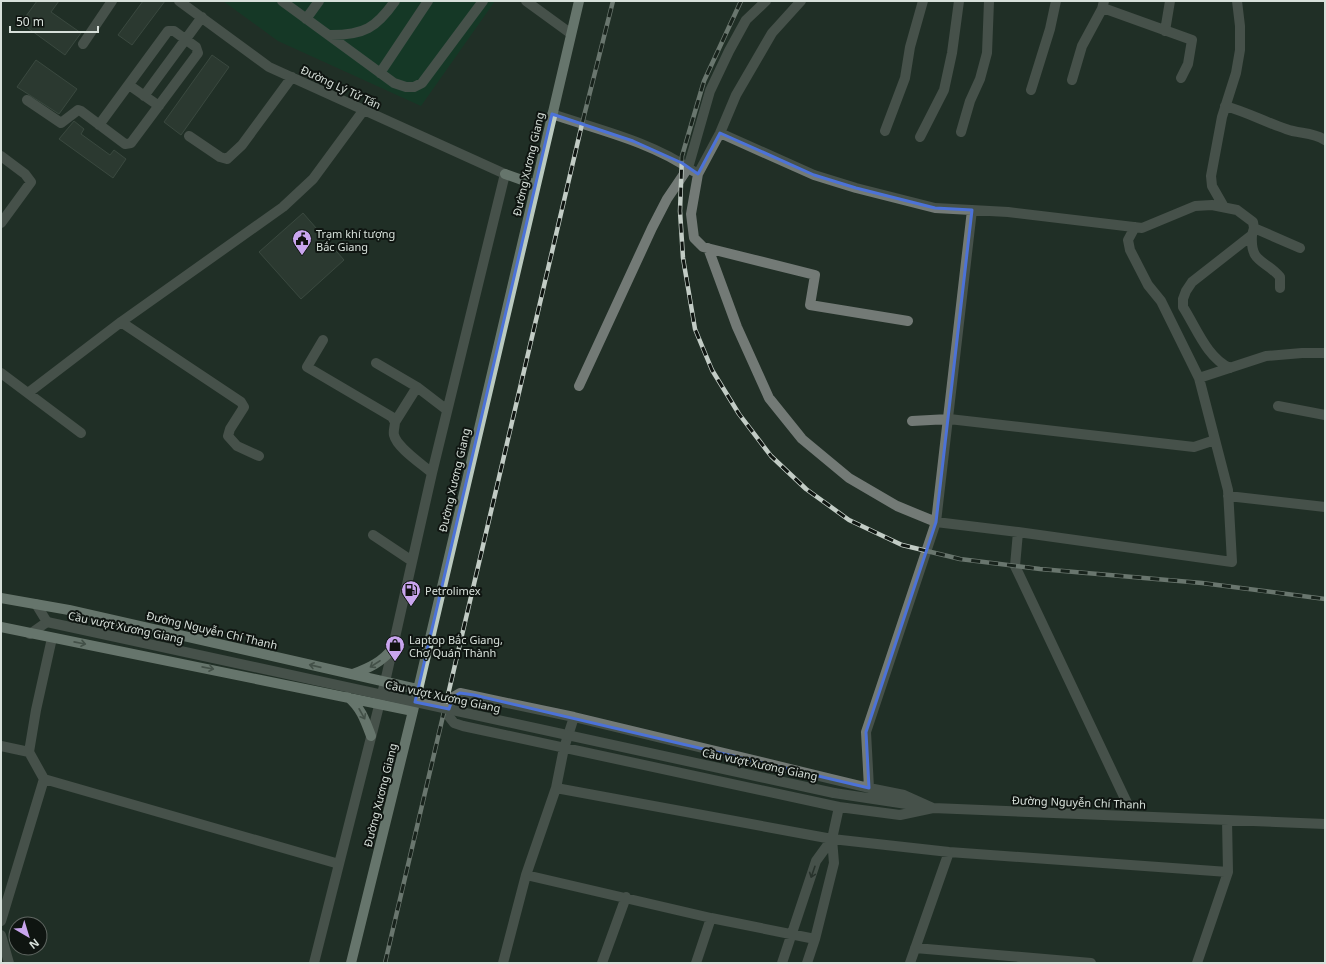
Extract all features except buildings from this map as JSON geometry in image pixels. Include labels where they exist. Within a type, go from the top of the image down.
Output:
[{"type":"main road","name":"Đường Xương Giang","points":[[351,963],[413,711],[570,33],[579,1]]},
{"type":"main road","points":[[505,174],[536,185]]},
{"type":"main road","name":"Đường Nguyễn Chí Thanh","points":[[1,598],[36,604],[417,689]]},
{"type":"main road","points":[[1,627],[351,697],[413,711]]},
{"type":"main road","points":[[351,697],[366,693],[368,687],[356,675],[382,660],[393,648]]},
{"type":"main road","points":[[351,697],[364,716],[371,736]]},
{"type":"street","points":[[83,44],[112,1]]},
{"type":"street","name":"Đường Lý Tử Tấn","points":[[179,1],[268,67],[505,174]]},
{"type":"street","points":[[282,1],[331,35],[380,73],[400,86],[414,87],[422,83],[483,1]]},
{"type":"street","points":[[306,19],[319,1]]},
{"type":"street","points":[[331,35],[350,35],[368,29],[380,20],[396,1]]},
{"type":"street","points":[[380,73],[428,1]]},
{"type":"street","points":[[526,1],[570,33]]},
{"type":"street","points":[[579,386],[667,198],[688,168],[710,91],[746,20],[766,1]]},
{"type":"street","points":[[801,1],[772,33],[736,95],[720,133],[698,174],[691,214],[694,238],[703,247],[814,275],[810,305],[908,321]]},
{"type":"street","points":[[884,131],[905,78],[910,47],[923,1]]},
{"type":"street","points":[[920,137],[944,90],[952,53],[959,1]]},
{"type":"street","points":[[961,132],[970,101],[980,79],[987,53],[990,1]]},
{"type":"street","points":[[1032,90],[1050,29],[1056,1]]},
{"type":"street","points":[[1165,31],[1170,1]]},
{"type":"street","points":[[1224,207],[1214,191],[1211,176],[1225,106],[1236,73],[1240,50],[1238,1]]},
{"type":"street","points":[[1072,80],[1082,46],[1103,4],[1165,31],[1192,40],[1188,64],[1181,78]]},
{"type":"street","points":[[144,96],[202,17]]},
{"type":"street","points":[[27,100],[61,124],[78,110],[125,144],[129,145],[198,53],[196,47],[174,31],[168,31],[99,125]]},
{"type":"street","points":[[189,136],[220,157],[227,159],[242,145],[292,77]]},
{"type":"street","points":[[129,85],[158,106]]},
{"type":"street","points":[[1225,106],[1246,112],[1286,129],[1319,136],[1325,140]]},
{"type":"street","points":[[28,393],[121,322],[284,207],[313,179],[363,111]]},
{"type":"street","points":[[552,114],[633,141],[682,163],[698,174]]},
{"type":"street","points":[[720,133],[814,175],[856,188],[935,208],[972,210],[1135,227],[1147,226],[1196,206],[1224,207],[1237,210],[1253,222],[1251,245],[1255,257],[1275,270],[1280,277],[1280,288]]},
{"type":"street","points":[[1,156],[25,174],[31,182],[1,223]]},
{"type":"street","name":"Đường Xương Giang","points":[[314,963],[386,682],[432,472],[505,174]]},
{"type":"street","points":[[868,788],[866,732],[936,522],[972,210]]},
{"type":"street","points":[[708,248],[737,327],[769,398],[802,439],[849,478],[897,506],[936,522],[1232,562],[1228,496],[1199,378],[1161,301],[1148,285],[1130,250],[1128,240],[1135,227]]},
{"type":"street","points":[[1253,232],[1300,248]]},
{"type":"street","points":[[1230,368],[1213,356],[1183,307],[1183,299],[1192,282],[1253,232]]},
{"type":"street","points":[[121,322],[241,402],[244,407],[230,429],[228,436],[237,446],[259,456]]},
{"type":"street","points":[[323,340],[307,367],[383,411],[395,422]]},
{"type":"street","points":[[1199,378],[1266,356],[1302,352],[1325,352]]},
{"type":"street","points":[[376,363],[415,386],[447,410]]},
{"type":"street","points":[[1,373],[81,432]]},
{"type":"street","points":[[415,386],[395,422],[393,433],[399,443],[432,472]]},
{"type":"street","points":[[1278,406],[1325,415]]},
{"type":"street","points":[[912,421],[949,419],[1194,447],[1215,440]]},
{"type":"street","points":[[1228,496],[1325,507]]},
{"type":"street","points":[[1018,532],[1015,566],[1128,805]]},
{"type":"street","points":[[373,535],[412,561]]},
{"type":"street","points":[[30,634],[47,622],[36,604]]},
{"type":"street","name":"Cầu vượt Xương Giang","points":[[47,622],[834,793]]},
{"type":"street","points":[[52,638],[36,710],[29,752],[44,779],[339,864]]},
{"type":"street","points":[[460,693],[574,717],[868,788],[904,795],[934,808],[900,815],[839,807],[454,723],[447,714],[453,697],[460,693]]},
{"type":"street","points":[[502,963],[526,874],[556,788],[564,748],[574,717]]},
{"type":"street","points":[[1,746],[29,752]]},
{"type":"street","points":[[1,921],[44,779]]},
{"type":"street","points":[[556,788],[832,839],[949,852],[1228,872]]},
{"type":"street","name":"Đường Nguyễn Chí Thanh","points":[[834,793],[934,808],[1325,824]]},
{"type":"street","points":[[807,963],[815,939],[834,863],[832,839],[839,807]]},
{"type":"street","points":[[1197,963],[1228,872],[1227,820]]},
{"type":"street","points":[[782,963],[816,861],[832,839]]},
{"type":"street","points":[[910,963],[949,852]]},
{"type":"street","points":[[526,874],[711,918],[815,939]]},
{"type":"street","points":[[602,963],[626,897]]},
{"type":"street","points":[[696,963],[711,918]]},
{"type":"street","points":[[1,935],[9,963]]},
{"type":"street","points":[[915,948],[1091,963]]},
{"type":"highlighted area","points":[[552,114],[633,141],[682,163],[698,174],[720,133],[814,175],[856,188],[935,208],[972,210],[936,522],[866,732],[869,788],[474,695],[460,693],[453,697],[449,709],[415,702]]},
{"type":"green space","points":[[223,1],[495,1],[421,106],[278,41]]},
{"type":"railway","points":[[385,963],[582,124],[613,1]]},
{"type":"railway","points":[[741,1],[704,81],[682,156],[680,211],[683,258],[695,329],[712,370],[739,414],[771,456],[806,489],[849,520],[902,545],[960,559],[1040,569],[1202,583],[1325,599]]},
{"type":"place","name":"Trạm khí tượng Bắc Giang","points":[[302,256]]},
{"type":"place","name":"Petrolimex","points":[[411,607]]},
{"type":"place","name":"Laptop Bắc Giang, Chợ Quán Thành","points":[[395,662]]}]
